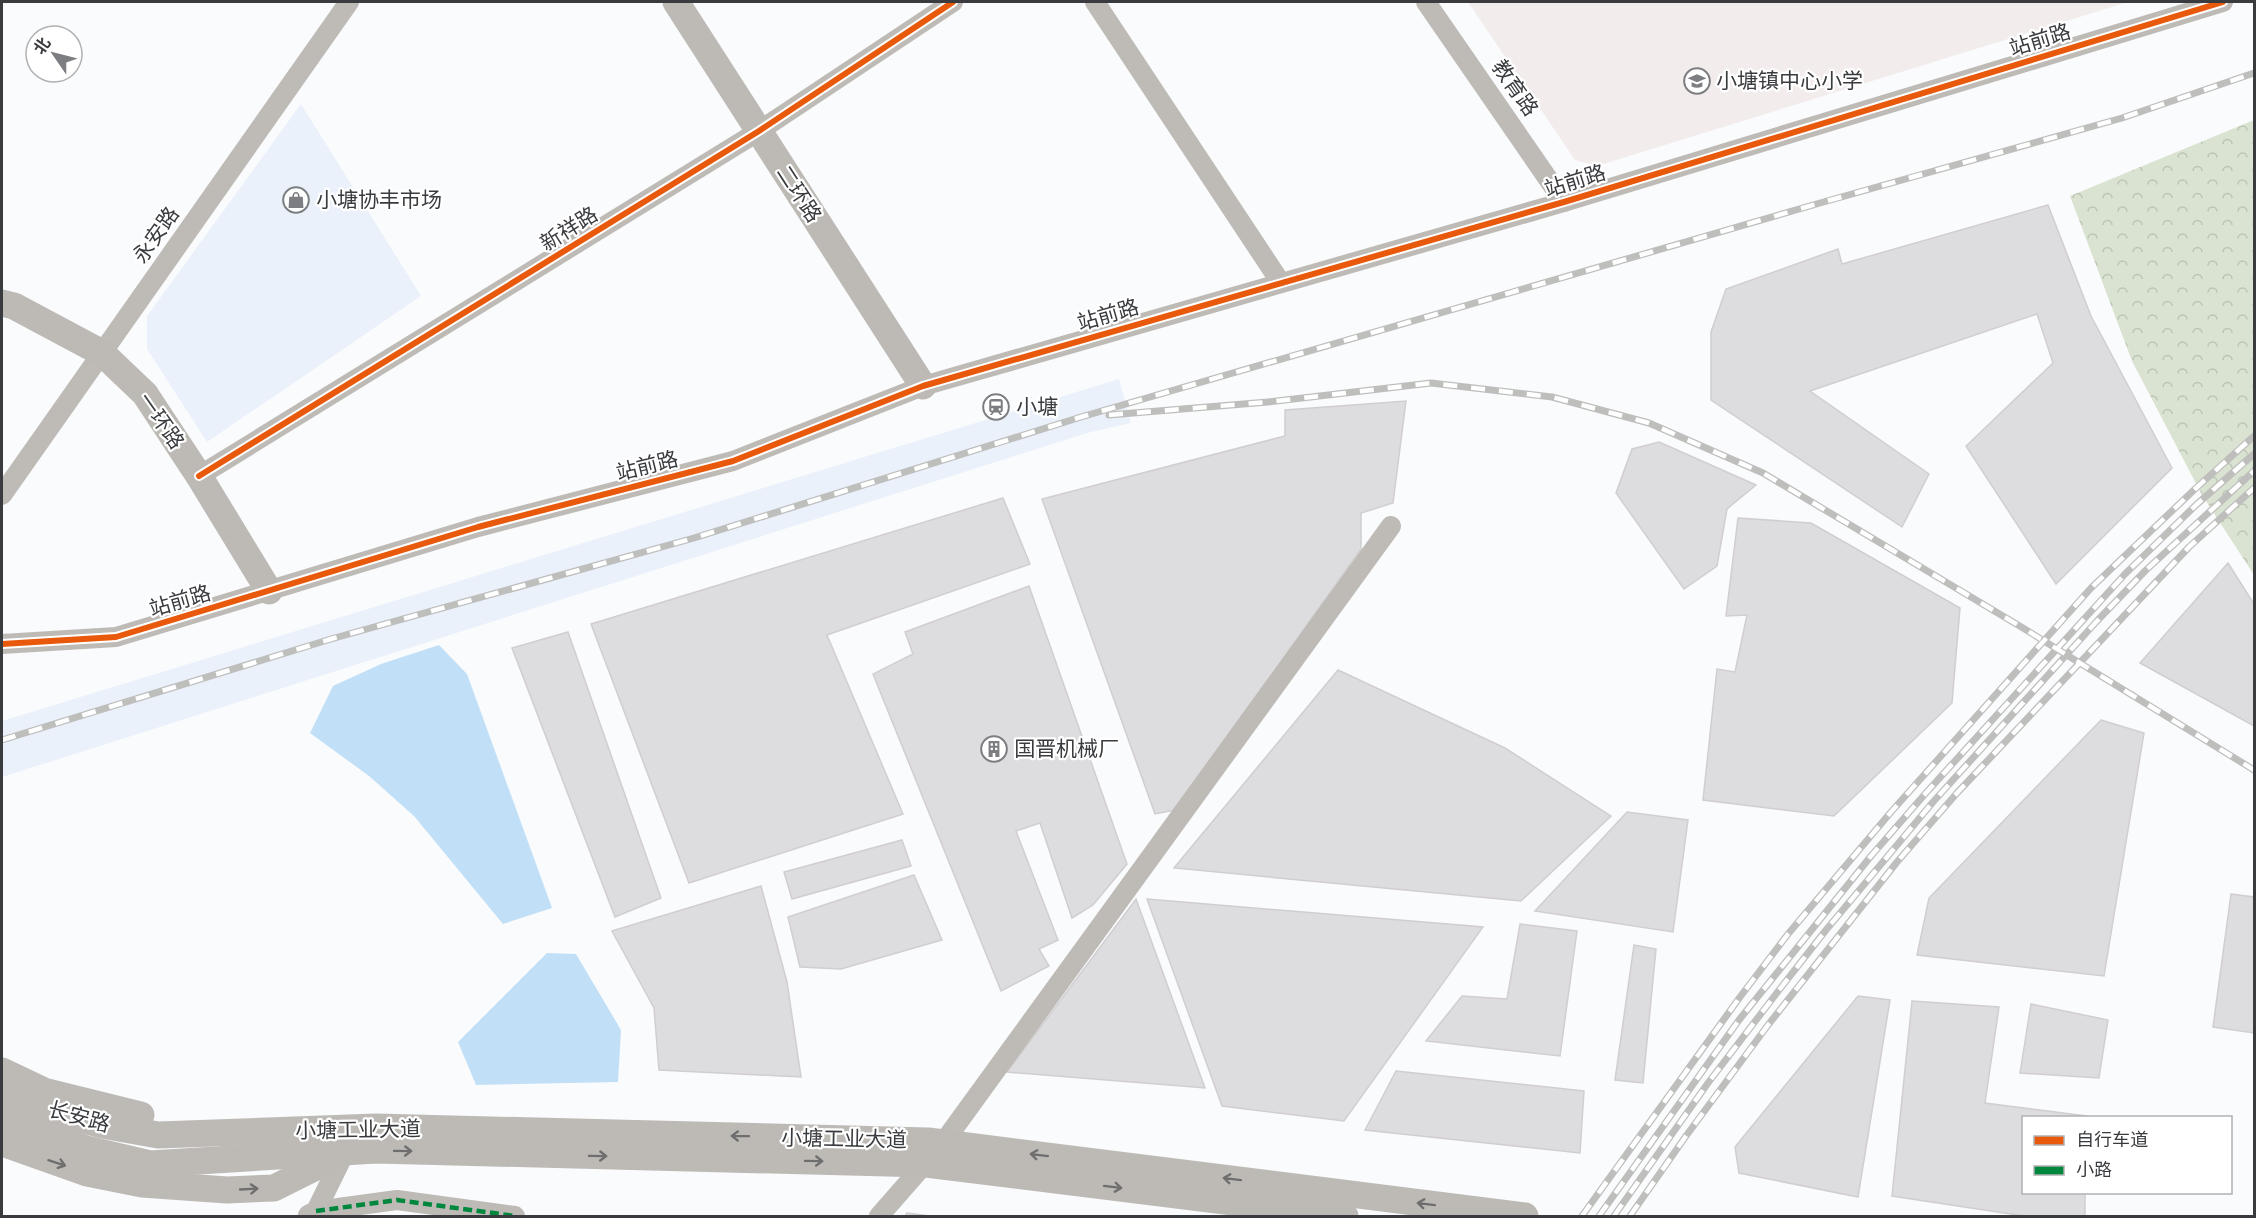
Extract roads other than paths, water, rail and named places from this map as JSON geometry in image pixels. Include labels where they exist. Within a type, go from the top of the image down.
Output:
[{"type":"main road","name":"二环路","points":[[676,2],[922,386]]},
{"type":"main road","name":"一环路","points":[[2,303],[14,306],[102,353],[145,394],[199,476],[269,591]]},
{"type":"main road","points":[[2,1071],[44,1091],[128,1112],[240,1132]]},
{"type":"main road","name":"长安路","points":[[2,1091],[53,1113],[158,1135]]},
{"type":"main road","name":"长安路","points":[[2,1117],[86,1149],[150,1164]]},
{"type":"main road","name":"小塘工业大道","points":[[158,1135],[387,1128],[943,1143],[1526,1216]]},
{"type":"main road","points":[[2,1143],[87,1173],[142,1184],[227,1190],[274,1188],[345,1152]]},
{"type":"main road","name":"小塘工业大道","points":[[150,1164],[376,1150],[926,1164],[1345,1216]]},
{"type":"street","name":"永安路","points":[[2,495],[350,2]]},
{"type":"street","name":"新祥路","points":[[199,476],[759,131],[953,2]]},
{"type":"street","points":[[1095,2],[1281,283]]},
{"type":"street","name":"教育路","points":[[1426,2],[1564,202]]},
{"type":"street","name":"站前路","points":[[2,644],[116,637],[478,527],[733,461],[922,386],[1564,202],[2223,2]]},
{"type":"street","points":[[879,1216],[943,1143],[1391,526]]},
{"type":"street","points":[[311,1214],[345,1152]]},
{"type":"street","points":[[311,1214],[397,1200],[516,1216]]},
{"type":"water","points":[[439,645],[467,674],[552,908],[503,924],[414,816],[369,776],[310,733],[333,686],[381,664]]},
{"type":"water","points":[[547,953],[576,954],[621,1030],[618,1082],[476,1085],[458,1042]]},
{"type":"railway","points":[[2,740],[331,639],[694,538],[1081,417],[2122,118],[2254,73]]},
{"type":"railway","points":[[1109,415],[1268,402],[1431,383],[1552,397],[1649,423],[1763,473],[2023,628],[2254,770]]},
{"type":"railway","points":[[1582,1216],[1788,934],[1891,812],[2091,588],[2254,436]]},
{"type":"railway","points":[[1599,1216],[1739,1020],[1871,856],[2125,574],[2196,505],[2254,454]]},
{"type":"railway","points":[[1614,1216],[1708,1083],[1776,994],[1826,930],[1933,802],[2145,571],[2254,471]]},
{"type":"railway","points":[[1630,1216],[1768,1025],[1897,862],[1957,793],[2189,547],[2254,488]]},
{"type":"place","name":"小塘镇中心小学","points":[[1697,81]]},
{"type":"place","name":"小塘协丰市场","points":[[296,200]]},
{"type":"place","name":"小塘","points":[[996,407]]},
{"type":"place","name":"国晋机械厂","points":[[994,749]]}]
